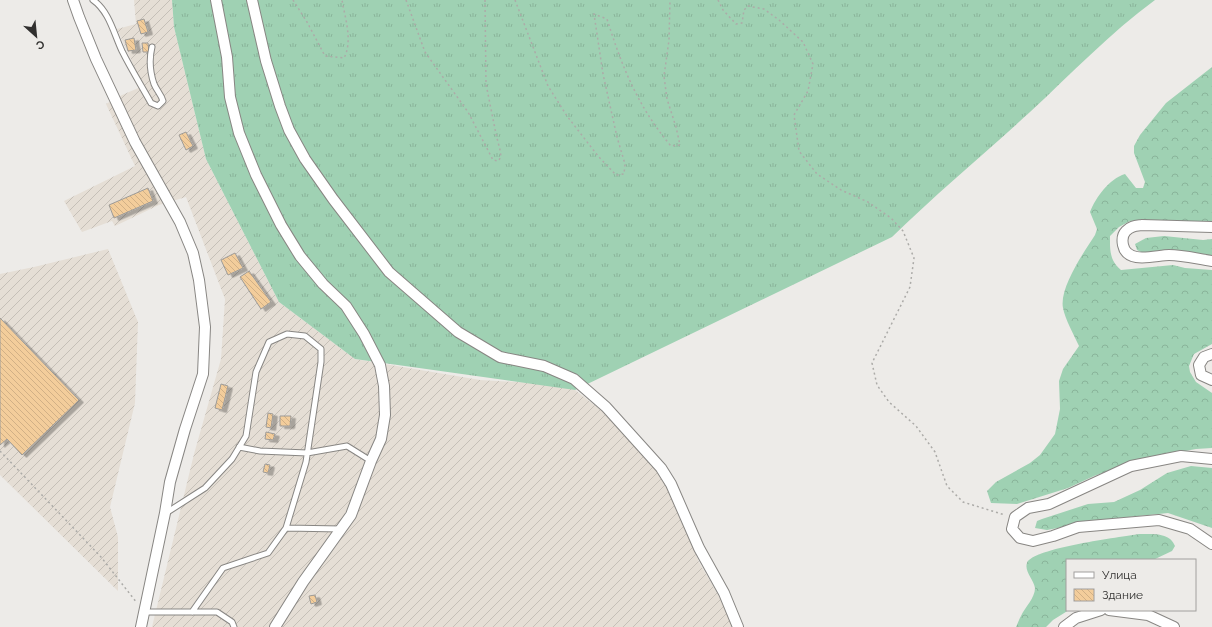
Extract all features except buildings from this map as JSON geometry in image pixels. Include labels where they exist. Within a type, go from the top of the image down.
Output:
[{"type":"street","points":[[73,0],[96,59],[135,142],[182,228],[193,253],[199,280],[205,327],[203,374],[184,429],[170,482],[165,514],[141,627]]},
{"type":"street","points":[[216,0],[227,57],[230,97],[239,132],[256,175],[300,256],[323,284],[346,306],[364,334],[380,365],[384,386],[385,415],[381,439],[371,461],[351,515],[303,582],[275,627]]},
{"type":"street","points":[[252,0],[266,61],[289,130],[305,159],[333,199],[389,272],[458,332],[500,357],[544,366],[574,380],[606,407],[661,468],[671,484],[699,548],[724,593],[738,627]]},
{"type":"street","points":[[1212,227],[1131,226],[1123,233],[1122,241],[1123,248],[1128,254],[1140,258],[1169,255],[1212,261]]},
{"type":"street","points":[[1212,354],[1204,357],[1199,365],[1201,375],[1212,380]]},
{"type":"street","points":[[1212,459],[1181,456],[1131,466],[1049,504],[1028,508],[1015,516],[1012,529],[1020,538],[1033,541],[1078,527],[1158,520],[1190,529],[1212,544]]},
{"type":"street","points":[[1064,627],[1076,618],[1098,611]]},
{"type":"street","points":[[1117,611],[1148,615],[1174,627]]},
{"type":"lane","points":[[93,0],[98,4],[104,13],[122,52],[151,103],[158,106],[163,101],[162,95],[154,86],[149,58],[152,46]]},
{"type":"lane","points":[[165,514],[205,488],[232,459],[239,448],[246,436],[256,372],[269,342],[287,334],[305,336],[320,349],[322,362],[307,453],[286,528],[268,553],[223,568],[192,612]]},
{"type":"lane","points":[[239,448],[260,451],[307,453],[347,446],[371,461]]},
{"type":"lane","points":[[286,528],[342,529]]},
{"type":"lane","points":[[144,612],[217,612],[232,622],[234,627]]},
{"type":"path","points":[[293,0],[307,22],[325,56],[344,58],[347,53],[348,33],[342,0]]},
{"type":"path","points":[[406,0],[425,52],[468,112],[493,160],[498,161],[501,157],[500,150],[486,84],[485,0]]},
{"type":"path","points":[[515,0],[548,86],[567,116],[598,156],[616,175],[624,174],[625,164],[617,137],[603,74],[594,14],[607,19],[625,71],[642,107],[659,132],[671,146],[680,145],[676,127],[666,99],[664,76],[669,40],[670,0]]},
{"type":"path","points":[[718,0],[736,24],[742,23],[744,10],[748,6],[764,9],[803,42],[813,64],[808,91],[794,115],[799,151],[817,174],[841,190],[868,202],[891,218],[903,231],[914,258],[910,287],[872,363],[877,386],[889,402],[916,426],[935,452],[947,486],[963,502],[988,511],[1008,516],[1015,516]]},
{"type":"path","points":[[0,452],[101,557],[144,612]]},
{"type":"shaded area","points":[[134,0],[172,0],[174,27],[206,159],[279,302],[355,359],[480,380],[550,384],[575,390],[616,422],[663,478],[699,562],[725,607],[732,627],[152,627],[194,454],[221,359],[225,299],[186,197],[159,205],[115,226],[112,221],[82,232],[64,201],[135,166],[106,104],[143,86],[117,29],[136,24]]},
{"type":"shaded area","points":[[108,249],[138,322],[135,403],[110,507],[118,537],[118,591],[0,475],[0,274]]},
{"type":"green space","points":[[172,0],[1155,0],[1106,40],[1030,112],[943,189],[892,237],[575,390],[355,359],[279,302],[206,159],[174,27]]},
{"type":"green space","points":[[1212,67],[1212,222],[1180,224],[1144,220],[1130,221],[1119,227],[1110,236],[1110,250],[1114,262],[1121,270],[1173,265],[1185,268],[1212,270],[1212,344],[1194,354],[1189,366],[1190,372],[1196,382],[1212,393],[1212,448],[1196,449],[1141,459],[1094,476],[1068,488],[1017,504],[991,503],[987,491],[996,482],[1030,463],[1040,455],[1055,434],[1060,409],[1059,381],[1063,369],[1079,346],[1066,317],[1063,308],[1063,300],[1068,281],[1073,270],[1095,235],[1097,229],[1090,212],[1093,206],[1099,195],[1108,184],[1119,176],[1125,174],[1136,188],[1143,188],[1145,182],[1134,153],[1134,146],[1140,135],[1166,103]]},
{"type":"green space","points":[[1164,236],[1203,240],[1212,239],[1212,256],[1143,253],[1137,250],[1135,244],[1146,238]]},
{"type":"green space","points":[[1191,466],[1212,468],[1212,528],[1168,513],[1100,520],[1047,530],[1035,528],[1037,521],[1042,519],[1088,504],[1114,502],[1140,490],[1167,473]]},
{"type":"green space","points":[[1139,534],[1155,534],[1169,538],[1173,541],[1175,546],[1172,551],[1155,559],[1066,559],[1066,611],[1067,611],[1053,620],[1046,627],[1016,627],[1020,617],[1035,592],[1034,585],[1026,566],[1027,563],[1033,558],[1044,553],[1060,548]]}]
